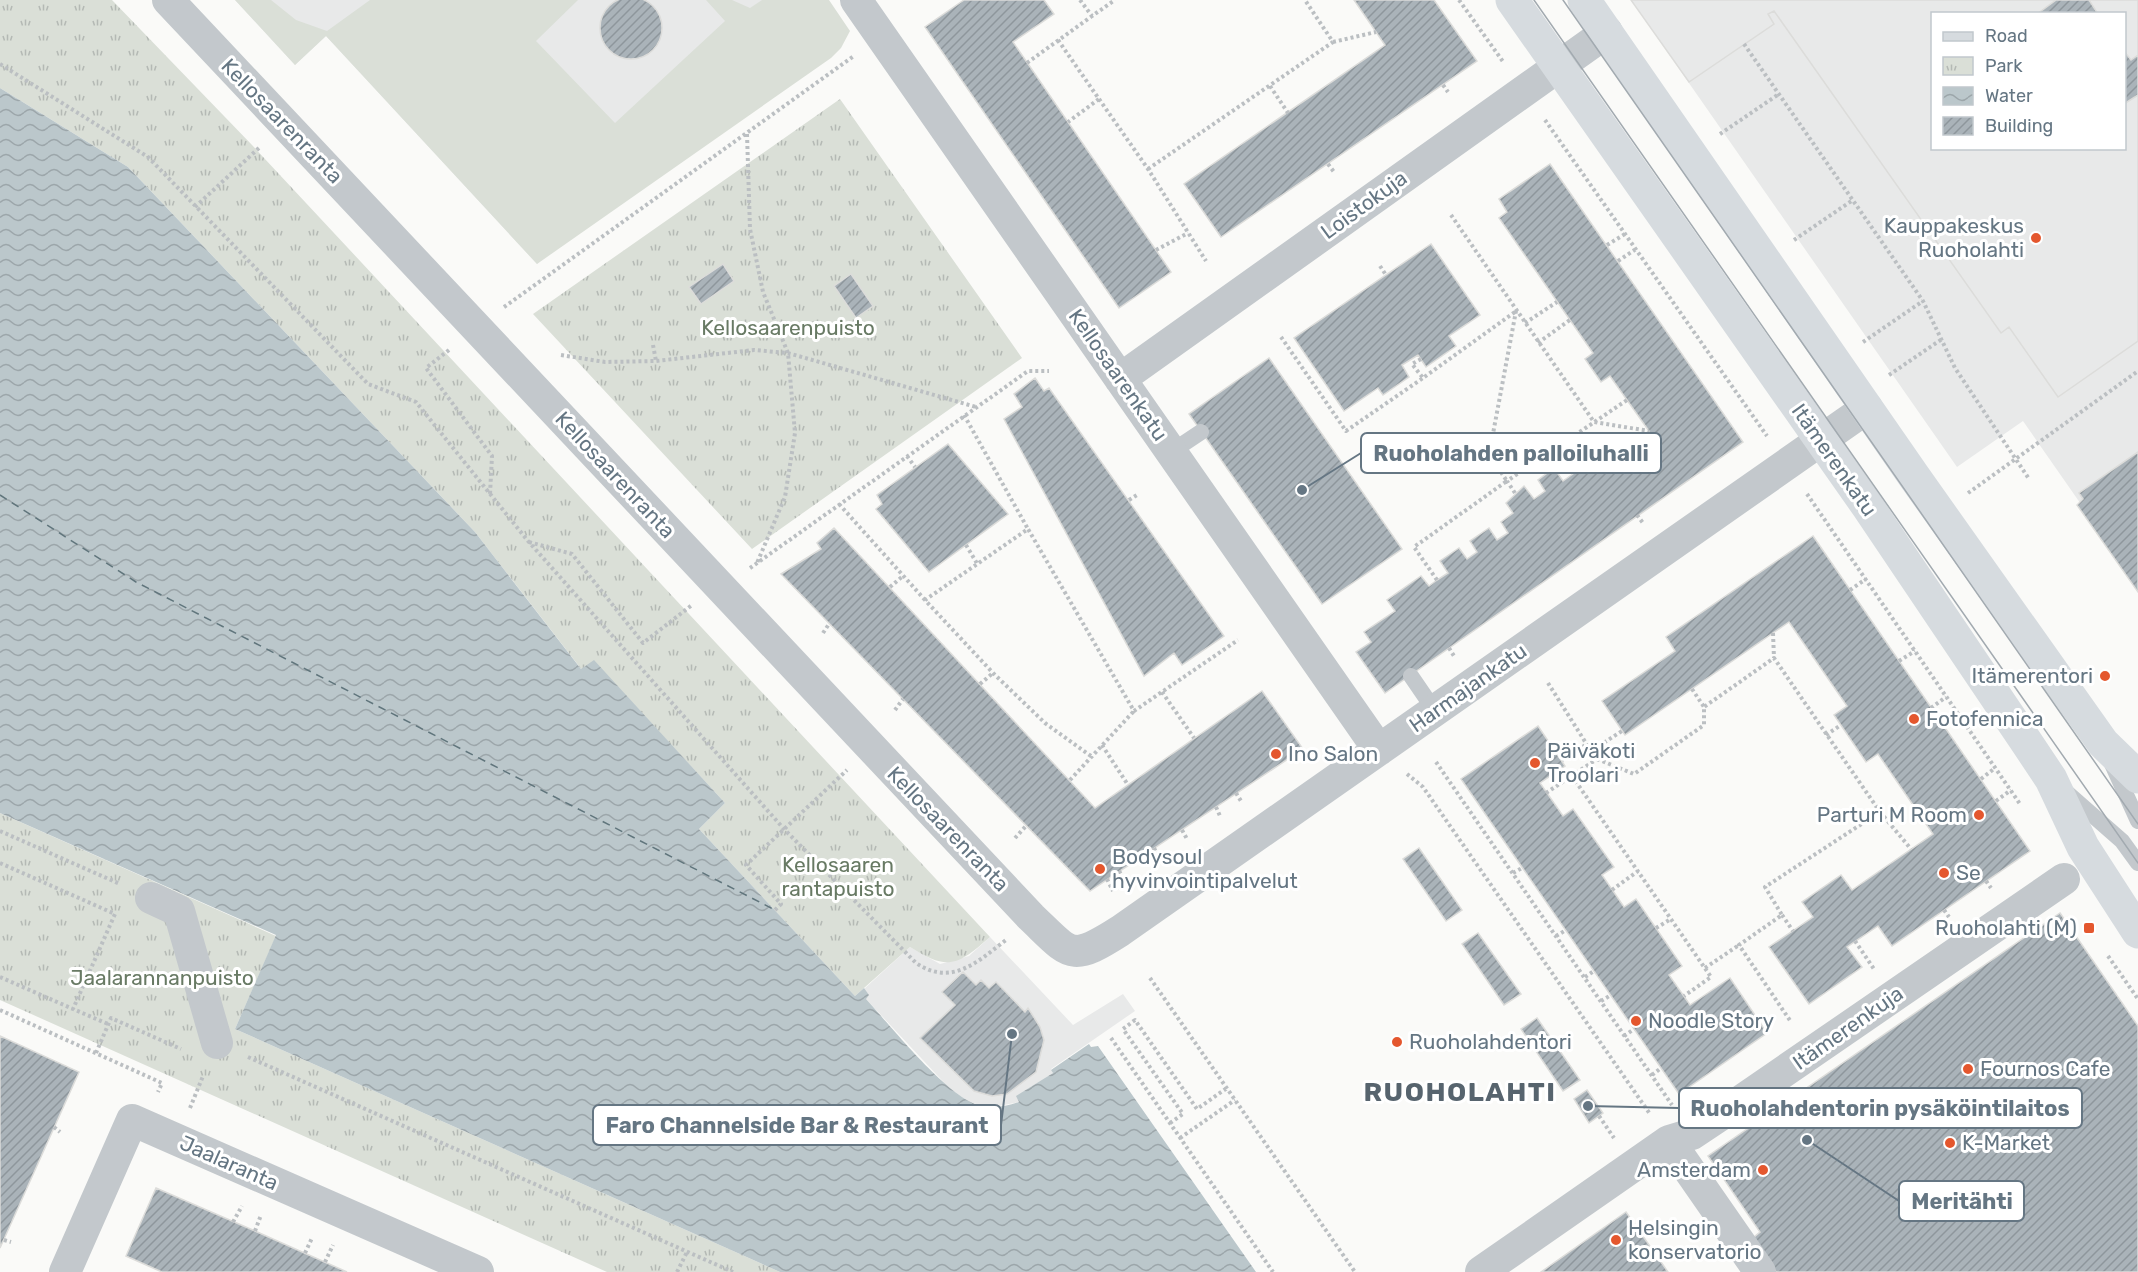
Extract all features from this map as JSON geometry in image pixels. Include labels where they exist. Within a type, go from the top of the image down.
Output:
[{"type":"street","name":"Kellosaarenranta","points":[[168,0],[479,327],[720,589],[1064,948]]},
{"type":"street","name":"Kellosaarenkatu","points":[[856,0],[1378,750]]},
{"type":"street","name":"Itämerenkatu","points":[[1512,0],[1821,441],[2051,779],[2083,847],[2138,932]]},
{"type":"street","points":[[1584,0],[2103,743],[2138,777]]},
{"type":"street","name":"Loistokuja","points":[[1120,379],[1607,32]]},
{"type":"street","name":"Harmajankatu","points":[[1064,948],[1075,952],[1093,949],[1867,408]]},
{"type":"street","name":"Itämerenkuja","points":[[1481,1272],[1812,1052],[2064,879]]},
{"type":"street","points":[[151,898],[179,911],[209,1055]]},
{"type":"street","points":[[65,1272],[132,1120],[143,1126]]},
{"type":"street","name":"Jaalaranta","points":[[143,1126],[478,1272]]},
{"type":"street","points":[[1680,1138],[1760,1272]]},
{"type":"lane","points":[[1171,452],[1202,432]]},
{"type":"lane","points":[[1411,676],[1435,711]]},
{"type":"lane","points":[[2103,743],[2138,820]]},
{"type":"lane","points":[[2051,779],[2122,841],[2138,863]]},
{"type":"path","points":[[1080,0],[1092,16]]},
{"type":"path","points":[[1027,63],[1115,0]]},
{"type":"path","points":[[1305,0],[1334,42]]},
{"type":"path","points":[[1459,0],[1769,440]]},
{"type":"path","points":[[1148,169],[1334,42],[1376,32]]},
{"type":"path","points":[[1058,40],[1148,169],[1206,261]]},
{"type":"path","points":[[1744,44],[1923,300],[1960,377],[2029,479]]},
{"type":"path","points":[[0,64],[148,157],[368,384],[416,402],[528,541],[784,829],[892,941],[928,971],[950,974],[977,962],[1008,938]]},
{"type":"path","points":[[510,302],[837,68]]},
{"type":"path","points":[[1443,85],[1448,92]]},
{"type":"path","points":[[1270,86],[1288,112]]},
{"type":"path","points":[[1715,138],[1779,93]]},
{"type":"path","points":[[1068,122],[1099,99]]},
{"type":"path","points":[[747,133],[750,229],[763,292],[788,353],[795,433],[785,497],[757,562]]},
{"type":"path","points":[[195,207],[263,144]]},
{"type":"path","points":[[1328,164],[1334,172]]},
{"type":"path","points":[[1789,244],[1853,200]]},
{"type":"path","points":[[1451,215],[1594,422],[1649,430]]},
{"type":"path","points":[[1156,250],[1188,233]]},
{"type":"path","points":[[1606,245],[1625,234]]},
{"type":"path","points":[[1618,261],[1636,249]]},
{"type":"path","points":[[1380,266],[1386,275]]},
{"type":"path","points":[[1860,345],[1923,300]]},
{"type":"path","points":[[1525,323],[1557,302]]},
{"type":"path","points":[[1281,337],[1346,431],[1516,311]]},
{"type":"path","points":[[1515,493],[1489,455],[1516,311]]},
{"type":"path","points":[[1538,343],[1570,320]]},
{"type":"path","points":[[1883,379],[1943,339]]},
{"type":"path","points":[[653,345],[656,361]]},
{"type":"path","points":[[452,348],[426,368],[492,456],[490,494]]},
{"type":"path","points":[[561,355],[605,362],[656,361],[754,350],[788,353],[976,407]]},
{"type":"path","points":[[1420,359],[1413,364],[1423,378]]},
{"type":"path","points":[[720,589],[1028,371],[1049,371]]},
{"type":"path","points":[[1964,496],[2138,371]]},
{"type":"path","points":[[1437,580],[1414,547],[1627,400]]},
{"type":"path","points":[[964,415],[1134,711]]},
{"type":"path","points":[[907,456],[915,467]]},
{"type":"path","points":[[1129,500],[1137,495]]},
{"type":"path","points":[[1811,500],[2022,807]]},
{"type":"path","points":[[839,504],[993,673],[1045,723],[1091,756]]},
{"type":"path","points":[[925,600],[1028,529]]},
{"type":"path","points":[[528,541],[572,554],[643,643],[692,605]]},
{"type":"path","points":[[966,545],[978,565]]},
{"type":"path","points":[[890,587],[903,576]]},
{"type":"path","points":[[1850,590],[1866,579]]},
{"type":"path","points":[[823,633],[830,624]]},
{"type":"path","points":[[1773,633],[1774,658],[1880,812],[1911,849]]},
{"type":"path","points":[[1070,780],[1134,711],[1239,640]]},
{"type":"path","points":[[1449,648],[1452,653]]},
{"type":"path","points":[[1899,661],[1915,651]]},
{"type":"path","points":[[1704,707],[1774,658]]},
{"type":"path","points":[[980,684],[993,673]]},
{"type":"path","points":[[1548,683],[1597,759],[1634,774],[1704,725],[1704,707],[1692,689]]},
{"type":"path","points":[[1162,692],[1194,738]]},
{"type":"path","points":[[1931,708],[1946,697]]},
{"type":"path","points":[[895,710],[903,699]]},
{"type":"path","points":[[1826,735],[1841,725]]},
{"type":"path","points":[[1591,751],[1622,731]]},
{"type":"path","points":[[1562,760],[1587,744]]},
{"type":"path","points":[[1102,745],[1128,785]]},
{"type":"path","points":[[1378,750],[1423,787],[1680,1138]]},
{"type":"path","points":[[1546,793],[1597,759]]},
{"type":"path","points":[[1436,762],[1652,1074],[1680,1138]]},
{"type":"path","points":[[1981,779],[1995,768]]},
{"type":"path","points":[[775,910],[781,904],[746,865],[847,770]]},
{"type":"path","points":[[1572,776],[1711,977],[1684,996]]},
{"type":"path","points":[[1996,801],[2011,790]]},
{"type":"path","points":[[1236,793],[1241,801]]},
{"type":"path","points":[[1216,807],[1220,816]]},
{"type":"path","points":[[1793,931],[1765,888],[1880,812]]},
{"type":"path","points":[[1015,838],[1026,826]]},
{"type":"path","points":[[1182,830],[1187,839]]},
{"type":"path","points":[[0,831],[151,898]]},
{"type":"path","points":[[1154,848],[1159,858]]},
{"type":"path","points":[[0,863],[115,914],[74,1009]]},
{"type":"path","points":[[1513,873],[1522,868]]},
{"type":"path","points":[[1119,871],[1126,882]]},
{"type":"path","points":[[1612,890],[1638,872]]},
{"type":"path","points":[[1107,879],[1113,891]]},
{"type":"path","points":[[1705,968],[1782,915]]},
{"type":"path","points":[[1656,928],[1671,919]]},
{"type":"path","points":[[1556,936],[1566,930]]},
{"type":"path","points":[[1739,945],[1812,1052]]},
{"type":"path","points":[[1585,977],[1594,971]]},
{"type":"path","points":[[0,977],[108,1024]]},
{"type":"path","points":[[1150,978],[1355,1272]]},
{"type":"path","points":[[1601,1001],[1611,995]]},
{"type":"path","points":[[0,1010],[162,1083],[143,1126]]},
{"type":"path","points":[[96,1053],[111,1018],[209,1055],[733,1272]]},
{"type":"path","points":[[1170,1123],[1183,1114],[1123,1029],[1135,1020],[1197,1109],[1227,1088]]},
{"type":"path","points":[[1624,1036],[1634,1029]]},
{"type":"path","points":[[1111,1038],[1274,1272]]},
{"type":"path","points":[[198,1089],[209,1055]]},
{"type":"path","points":[[1652,1074],[1661,1068]]},
{"type":"path","points":[[1180,1138],[1235,1100]]},
{"type":"path","points":[[54,1127],[60,1132]]},
{"type":"path","points":[[233,1222],[244,1203]]},
{"type":"path","points":[[255,1232],[262,1211]]},
{"type":"path","points":[[305,1254],[313,1235]]},
{"type":"path","points":[[4,1240],[11,1242]]},
{"type":"path","points":[[325,1262],[333,1244]]},
{"type":"path","points":[[677,1272],[687,1252]]},
{"type":"shaded area","points":[[235,0],[829,0],[537,264],[326,36],[295,65]]},
{"type":"shaded area","points":[[1631,0],[2138,0],[2138,586],[2023,421],[1957,467]]},
{"type":"shaded area","points":[[990,937],[1073,1025],[1123,994],[1135,1011],[1051,1069],[1053,1073],[1017,1096],[1019,1102],[994,1107],[981,1106],[968,1101],[950,1089],[865,998],[869,995],[864,989],[910,947],[940,964],[969,956]]},
{"type":"green space","name":"Kellosaaren rantapuisto","points":[[0,0],[112,0],[252,145],[990,937],[969,954],[952,962],[934,960],[910,947],[855,996],[699,829],[725,803],[594,661],[582,670],[475,532],[128,167],[0,88]]},
{"type":"green space","points":[[235,0],[271,0],[296,20],[327,31],[370,0],[578,0],[536,41],[615,123],[725,21],[706,0],[732,0],[750,8],[762,0],[829,0],[850,31],[841,48],[831,58],[537,264],[326,36],[295,65]]},
{"type":"green space","name":"Kellosaarenpuisto","points":[[840,99],[1022,358],[752,549],[533,314]]},
{"type":"green space","name":"Jaalarannanpuisto","points":[[0,813],[276,936],[235,1029],[780,1272],[607,1272],[0,1000]]},
{"type":"water","points":[[0,88],[128,167],[475,532],[581,669],[594,660],[725,803],[699,829],[855,996],[864,988],[869,995],[866,999],[938,1077],[969,1101],[987,1107],[1005,1106],[1019,1102],[1016,1096],[1053,1073],[1051,1070],[1089,1044],[1091,1047],[1098,1046],[1256,1272],[780,1272],[235,1029],[276,935],[0,813]]},
{"type":"building","points":[[619,-1],[643,-1],[657,11],[661,22],[660,40],[653,50],[643,57],[631,59],[619,57],[609,50],[602,40],[600,28],[602,16],[609,6]]},
{"type":"building","points":[[964,0],[1044,0],[1054,14],[1013,42],[1171,272],[1119,308],[925,27]]},
{"type":"building","points":[[1354,0],[1434,0],[1477,61],[1221,237],[1184,184],[1385,45]]},
{"type":"building","name":"Kauppakeskus Ruoholahti","points":[[1631,0],[2056,0],[2040,12],[1931,12],[1931,150],[2126,150],[2126,103],[2138,95],[2138,341],[2058,397],[2009,327],[2001,333],[1774,11],[1768,14],[1774,24],[1689,82]]},
{"type":"building","name":"Kauppakeskus Ruoholahti","points":[[1631,0],[2138,0],[2138,341],[2058,397],[2009,327],[2001,333],[1774,11],[1768,14],[1774,24],[1689,82]]},
{"type":"building","points":[[2089,0],[2138,0],[2138,55],[2131,60],[2126,54],[2126,12],[2097,12]]},
{"type":"building","points":[[1550,164],[1743,442],[1385,693],[1356,652],[1371,642],[1364,632],[1395,611],[1387,600],[1421,576],[1429,586],[1448,573],[1440,561],[1459,548],[1467,559],[1477,552],[1470,541],[1489,528],[1497,540],[1508,533],[1501,522],[1513,513],[1506,503],[1524,486],[1534,499],[1545,491],[1538,480],[1554,468],[1563,481],[1591,461],[1595,468],[1649,431],[1610,376],[1601,382],[1585,359],[1593,353],[1499,218],[1507,212],[1499,199]]},
{"type":"building","points":[[1431,244],[1480,315],[1449,336],[1456,346],[1426,367],[1418,355],[1402,365],[1409,377],[1383,395],[1378,388],[1344,411],[1294,338]]},
{"type":"building","points":[[723,264],[734,281],[701,304],[689,287]]},
{"type":"building","points":[[851,274],[873,306],[856,318],[834,286]]},
{"type":"building","points":[[1269,358],[1402,549],[1322,604],[1189,414]]},
{"type":"building","points":[[1035,378],[1044,391],[1049,388],[1224,636],[1182,665],[1174,653],[1144,676],[1004,419],[1022,407],[1014,394]]},
{"type":"building","points":[[948,444],[1008,514],[929,572],[876,509],[882,504],[877,495]]},
{"type":"building","points":[[2138,452],[2138,592],[2077,505],[2083,499],[2079,493]]},
{"type":"building","points":[[834,528],[1095,808],[1262,691],[1303,749],[1090,891],[781,574],[821,549],[817,543]]},
{"type":"building","points":[[1813,536],[2030,851],[1892,946],[1878,926],[1847,947],[1862,967],[1809,1004],[1769,947],[1813,917],[1802,902],[1841,875],[1852,890],[1933,834],[1878,754],[1866,762],[1834,715],[1847,706],[1789,622],[1625,735],[1602,701],[1675,651],[1666,637]]},
{"type":"building","points":[[1538,726],[1565,766],[1540,783],[1563,816],[1573,809],[1614,867],[1602,875],[1624,907],[1636,899],[1682,966],[1669,975],[1690,1005],[1730,978],[1767,1033],[1679,1094],[1461,779]]},
{"type":"building","points":[[1419,848],[1462,910],[1446,921],[1403,859]]},
{"type":"building","points":[[2060,913],[2138,1026],[2138,1272],[1776,1272],[1753,1238],[1760,1232],[1708,1156]]},
{"type":"building","points":[[1478,933],[1521,994],[1504,1005],[1462,944]]},
{"type":"building","points":[[963,972],[976,985],[981,980],[989,988],[996,982],[1025,1012],[1028,1008],[1040,1027],[1044,1040],[1036,1072],[1007,1094],[992,1096],[974,1091],[920,1038],[955,1005],[942,992]]},
{"type":"building","points":[[1537,1018],[1580,1080],[1563,1091],[1521,1029]]},
{"type":"building","points":[[0,1036],[79,1072],[0,1248]]},
{"type":"building","points":[[1587,1090],[1603,1113],[1589,1123],[1574,1099]]},
{"type":"building","points":[[156,1188],[347,1272],[162,1272],[126,1256]]},
{"type":"building","name":"Helsingin konservatorio","points":[[1626,1212],[1668,1272],[1541,1272]]},
{"type":"ferry route","points":[[0,495],[136,582],[775,910]]},
{"type":"tram line","points":[[1534,0],[2138,863]]},
{"type":"tram line","points":[[1563,0],[2138,824]]},
{"type":"place","name":"Kauppakeskus Ruoholahti","points":[[2036,238]]},
{"type":"place","name":"Ruoholahden palloiluhalli","points":[[1302,490]]},
{"type":"place","name":"Itämerentori","points":[[2105,676]]},
{"type":"place","name":"Fotofennica","points":[[1914,719]]},
{"type":"place","name":"Ino Salon","points":[[1276,754]]},
{"type":"place","name":"Päiväkoti Troolari","points":[[1535,763]]},
{"type":"place","name":"Parturi M Room","points":[[1979,815]]},
{"type":"place","name":"Bodysoul hyvinvointipalvelut","points":[[1100,869]]},
{"type":"place","name":"Se","points":[[1944,873]]},
{"type":"place","name":"Ruoholahti (M)","points":[[2089,928]]},
{"type":"place","name":"Noodle Story","points":[[1636,1021]]},
{"type":"place","name":"Faro Channelside Bar & Restaurant","points":[[1012,1034]]},
{"type":"place","name":"Ruoholahdentori","points":[[1397,1042]]},
{"type":"place","name":"Fournos Cafe","points":[[1968,1069]]},
{"type":"place","name":"Ruoholahdentorin pysäköintilaitos","points":[[1588,1106]]},
{"type":"place","name":"Meritähti","points":[[1807,1140]]},
{"type":"place","name":"K-Market","points":[[1950,1143]]},
{"type":"place","name":"Amsterdam","points":[[1763,1170]]},
{"type":"place","name":"Helsingin konservatorio","points":[[1616,1240]]},
{"type":"district","name":"RUOHOLAHTI","points":[[1460,1092]]}]
